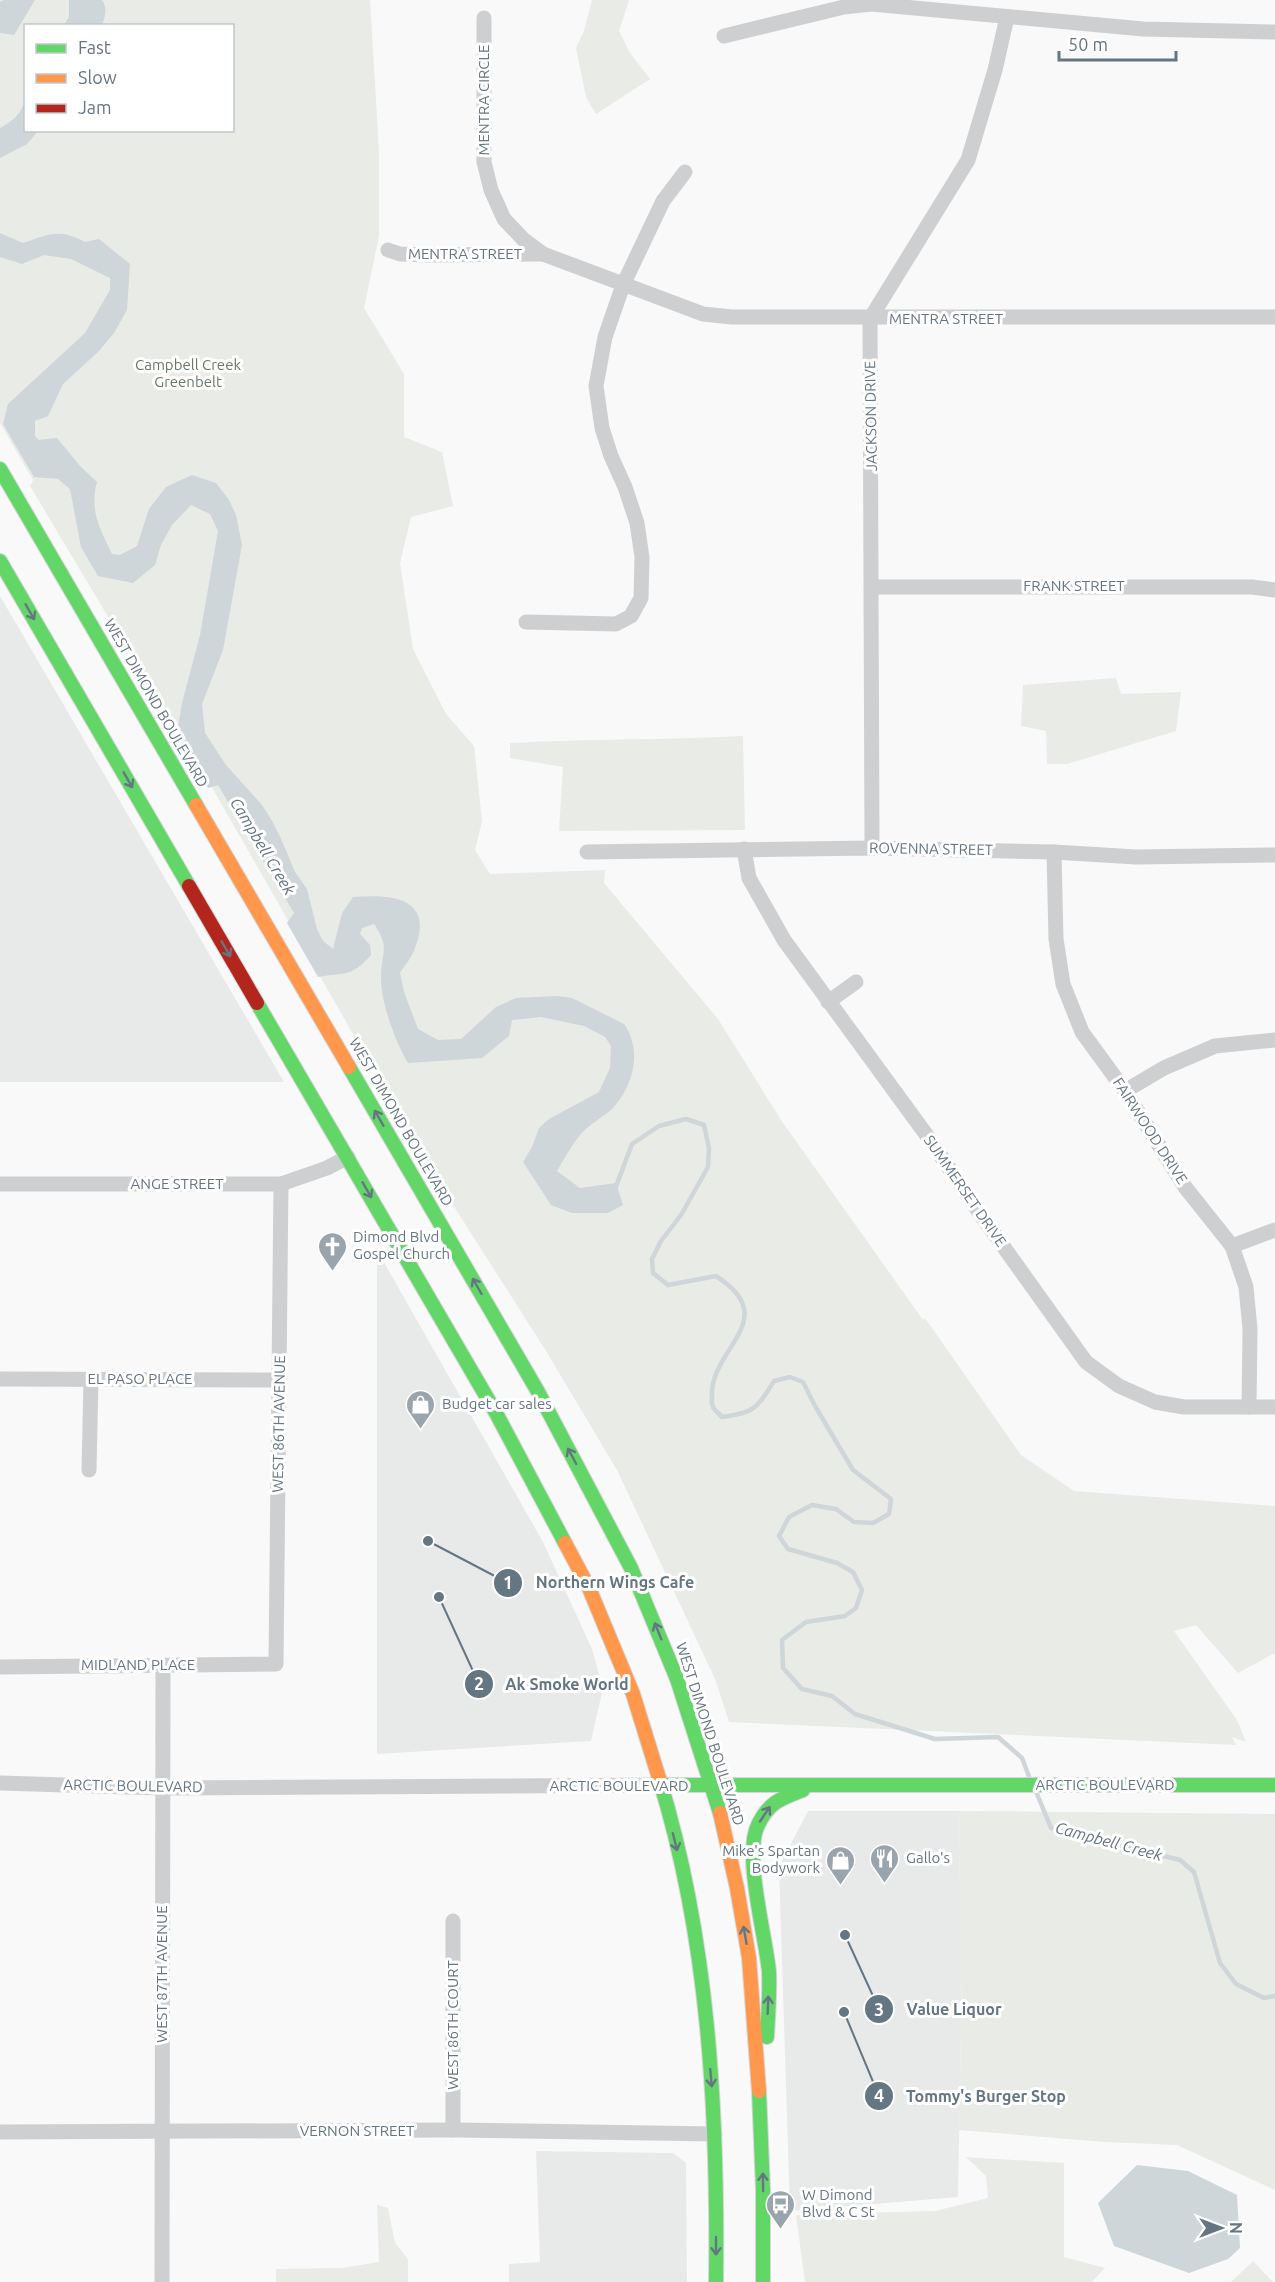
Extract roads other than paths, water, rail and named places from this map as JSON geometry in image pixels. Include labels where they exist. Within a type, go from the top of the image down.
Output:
[{"type":"main road","name":"WEST DIMOND BOULEVARD","points":[[0,469],[537,1390],[632,1568],[677,1679],[722,1819],[737,1888],[749,1958],[760,2106],[763,2282]]},
{"type":"main road","points":[[0,561],[496,1413],[589,1588],[633,1694],[661,1785],[697,1946],[709,2046],[715,2134],[716,2282]]},
{"type":"main road","name":"ARCTIC BOULEVARD","points":[[661,1785],[1275,1785]]},
{"type":"main road","points":[[760,2106],[767,2031],[769,1974],[755,1878],[753,1846],[757,1826],[774,1801],[815,1786]]},
{"type":"street","points":[[724,36],[844,8],[871,4],[1143,29],[1275,32]]},
{"type":"street","points":[[870,319],[968,160],[995,70],[1007,17]]},
{"type":"street","name":"MENTRA CIRCLE","points":[[484,18],[484,162],[491,190],[504,219],[523,239],[543,254],[623,285]]},
{"type":"street","points":[[526,622],[616,624],[635,620],[640,598],[642,557],[637,523],[626,487],[611,456],[602,428],[596,386],[605,337],[623,285],[663,201],[685,171]]},
{"type":"street","name":"MENTRA STREET","points":[[388,250],[400,254],[543,254]]},
{"type":"street","name":"MENTRA STREET","points":[[623,285],[703,314],[732,317],[870,319],[1275,317]]},
{"type":"street","name":"JACKSON DRIVE","points":[[870,319],[872,848]]},
{"type":"street","name":"FRANK STREET","points":[[872,587],[1241,587],[1275,590]]},
{"type":"street","name":"ROVENNA STREET","points":[[587,852],[872,848],[1054,852],[1136,857],[1275,855]]},
{"type":"street","name":"SUMMERSET DRIVE","points":[[744,849],[749,878],[784,940],[928,1137],[1086,1362],[1119,1386],[1155,1401],[1184,1407],[1275,1407]]},
{"type":"street","name":"FAIRWOOD DRIVE","points":[[1054,852],[1056,939],[1063,984],[1082,1032],[1125,1091],[1185,1187],[1232,1246],[1246,1287],[1250,1329],[1249,1407]]},
{"type":"street","points":[[828,1002],[856,982]]},
{"type":"street","points":[[1125,1091],[1164,1068],[1215,1046],[1275,1040]]},
{"type":"street","name":"ANGE STREET","points":[[0,1184],[281,1184],[327,1168],[348,1157]]},
{"type":"street","name":"WEST 86TH AVENUE","points":[[276,1664],[281,1184]]},
{"type":"street","points":[[1232,1246],[1275,1230]]},
{"type":"street","name":"EL PASO PLACE","points":[[0,1379],[279,1380]]},
{"type":"street","points":[[89,1470],[91,1379]]},
{"type":"street","name":"MIDLAND PLACE","points":[[0,1666],[276,1664]]},
{"type":"street","name":"WEST 87TH AVENUE","points":[[162,2282],[164,1665]]},
{"type":"street","name":"ARCTIC BOULEVARD","points":[[0,1783],[163,1788],[661,1785]]},
{"type":"street","name":"WEST 86TH COURT","points":[[453,1921],[453,2130]]},
{"type":"street","name":"VERNON STREET","points":[[0,2132],[453,2130],[715,2134]]},
{"type":"water","points":[[35,0],[14,35],[0,33],[0,2]]},
{"type":"water","points":[[69,0],[102,0],[104,3],[105,16],[102,24],[65,24],[69,17]]},
{"type":"water","points":[[24,102],[24,132],[37,132],[27,144],[0,158],[0,128],[16,117]]},
{"type":"water","points":[[0,233],[23,243],[54,234],[68,235],[85,242],[99,239],[130,264],[127,310],[114,333],[98,352],[63,384],[48,416],[35,421],[35,436],[39,440],[57,438],[80,466],[97,482],[95,510],[100,528],[112,554],[120,555],[137,546],[149,509],[166,487],[192,475],[216,483],[229,500],[236,515],[242,545],[223,650],[202,704],[205,733],[226,765],[262,805],[272,821],[295,872],[307,889],[317,929],[323,941],[333,949],[342,913],[353,897],[383,897],[407,903],[415,910],[420,921],[419,935],[412,956],[400,973],[404,992],[418,1029],[438,1040],[461,1039],[496,1007],[516,998],[557,996],[572,998],[624,1024],[633,1046],[634,1057],[630,1080],[612,1109],[580,1135],[557,1171],[580,1188],[616,1183],[623,1205],[608,1213],[572,1213],[551,1205],[523,1162],[539,1128],[549,1119],[599,1092],[610,1068],[611,1046],[605,1037],[584,1026],[541,1017],[512,1020],[509,1036],[482,1058],[408,1063],[386,1010],[381,978],[384,945],[374,924],[362,928],[360,934],[370,945],[371,955],[364,962],[347,973],[318,977],[287,923],[294,913],[218,785],[208,788],[175,729],[178,728],[182,703],[200,635],[218,531],[210,514],[191,505],[172,525],[161,545],[155,565],[133,583],[98,576],[81,547],[70,489],[58,479],[34,477],[3,424],[8,404],[85,333],[110,290],[110,278],[71,259],[44,255],[22,264],[0,257]]},
{"type":"water","points":[[1137,2165],[1188,2171],[1237,2195],[1240,2248],[1228,2259],[1189,2273],[1114,2246],[1098,2203]]},
{"type":"waterway","name":"Campbell Creek","points":[[615,1189],[632,1144],[659,1126],[686,1119],[704,1125],[709,1148],[708,1167],[681,1215],[661,1241],[652,1259],[653,1273],[668,1285],[716,1276],[735,1292],[744,1307],[744,1321],[714,1380],[712,1406],[722,1417],[742,1413],[754,1408],[774,1381],[790,1377],[803,1382],[853,1470],[891,1499],[889,1514],[873,1523],[854,1522],[836,1509],[812,1505],[789,1517],[779,1536],[788,1549],[837,1563],[853,1572],[862,1590],[856,1608],[845,1616],[806,1622],[782,1640],[783,1668],[802,1689],[832,1696],[855,1714],[935,1739],[998,1737],[1022,1758],[1030,1779]]},
{"type":"waterway","name":"Campbell Creek","points":[[1035,1789],[1051,1828],[1180,1860],[1194,1872],[1220,1963],[1236,1984],[1264,1998],[1275,1996]]},
{"type":"place","name":"Dimond Blvd Gospel Church","points":[[332,1272]]},
{"type":"place","name":"Budget car sales","points":[[421,1430]]},
{"type":"place","name":"Northern Wings Cafe","points":[[428,1541]]},
{"type":"place","name":"Ak Smoke World","points":[[439,1597]]},
{"type":"place","name":"Gallo's","points":[[885,1884]]},
{"type":"place","name":"Mike's Spartan Bodywork","points":[[841,1886]]},
{"type":"place","name":"Value Liquor","points":[[845,1935]]},
{"type":"place","name":"Tommy's Burger Stop","points":[[844,2012]]},
{"type":"place","name":"W Dimond Blvd & C St","points":[[781,2230]]},
{"type":"park label","name":"Campbell Creek Greenbelt","points":[[188,374]]}]
